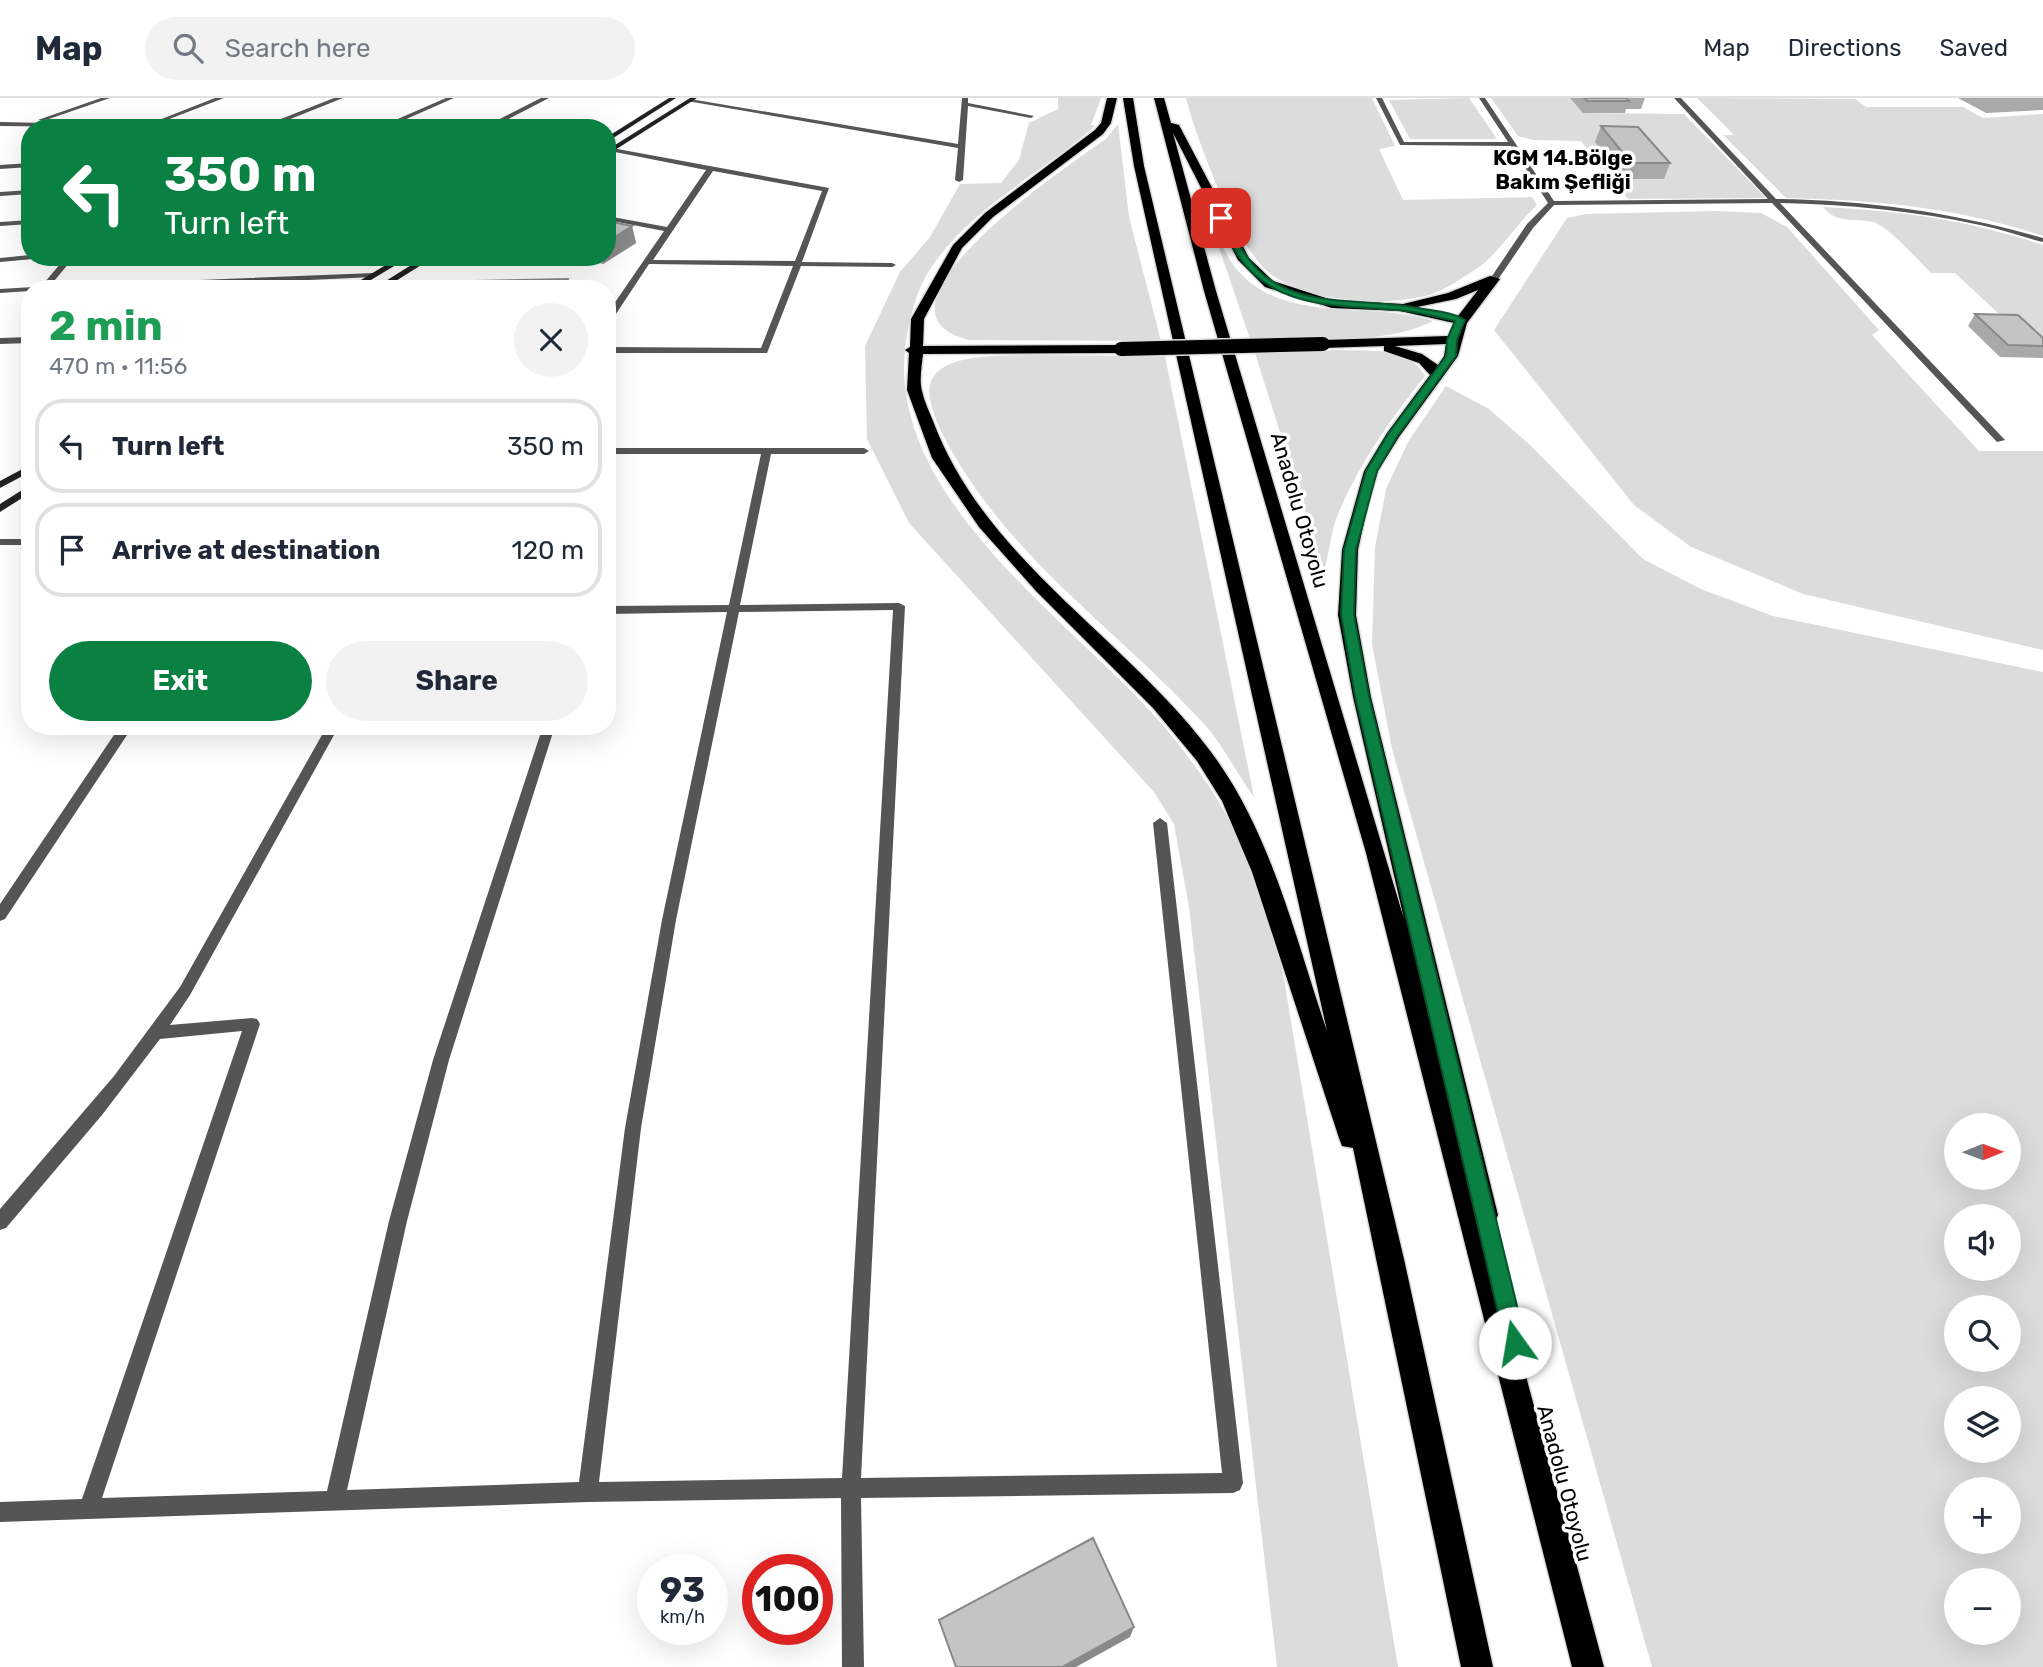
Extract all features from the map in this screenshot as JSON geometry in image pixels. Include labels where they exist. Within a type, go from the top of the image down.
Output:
[{"type":"highway","points":[[1112,98],[1106,123],[1099,132],[993,213],[956,248],[927,296],[912,350],[922,421],[956,488],[986,528],[1029,575],[1178,720],[1231,799],[1255,847],[1391,1259]]},
{"type":"highway","points":[[1128,98],[1142,179],[1391,1259],[1477,1667]]},
{"type":"highway","points":[[1160,98],[1233,241],[1256,274],[1288,292],[1322,302],[1361,307],[1400,307],[1452,296],[1494,279]]},
{"type":"highway","name":"Anadolu Otoyolu","points":[[1160,98],[1210,291],[1376,853],[1590,1667]]},
{"type":"highway","points":[[1494,279],[1456,330],[1451,356],[1392,436],[1371,471],[1350,550],[1347,615],[1368,724],[1590,1667]]},
{"type":"highway","points":[[1400,307],[1456,330]]},
{"type":"highway","points":[[912,350],[1373,344],[1456,330]]},
{"type":"highway","points":[[1373,344],[1421,359],[1434,366],[1437,375]]},
{"type":"main road","points":[[616,135],[674,98]]},
{"type":"main road","points":[[616,147],[692,100]]},
{"type":"main road","points":[[365,280],[390,266]]},
{"type":"main road","points":[[392,280],[415,266]]},
{"type":"main road","points":[[0,485],[21,473]]},
{"type":"main road","points":[[0,509],[21,494]]},
{"type":"street","points":[[44,119],[107,98]]},
{"type":"street","points":[[163,119],[221,98]]},
{"type":"street","points":[[285,119],[340,98]]},
{"type":"street","points":[[401,119],[451,98]]},
{"type":"street","points":[[503,119],[546,98]]},
{"type":"street","points":[[1379,98],[1402,144],[1513,144]]},
{"type":"street","points":[[1482,98],[1552,203]]},
{"type":"street","points":[[1677,98],[1778,201],[2000,440]]},
{"type":"street","points":[[692,100],[962,147]]},
{"type":"street","points":[[959,180],[965,101],[1031,116]]},
{"type":"street","points":[[0,124],[21,124]]},
{"type":"street","points":[[616,152],[826,190],[764,351],[616,350]]},
{"type":"street","points":[[0,167],[21,166]]},
{"type":"street","points":[[616,307],[710,168]]},
{"type":"street","points":[[0,194],[21,193]]},
{"type":"street","points":[[1494,279],[1530,226],[1552,203],[1778,201],[1908,207],[1965,217],[2043,240]]},
{"type":"street","points":[[616,220],[668,230]]},
{"type":"street","points":[[0,224],[21,223]]},
{"type":"street","points":[[0,260],[21,258]]},
{"type":"street","points":[[646,262],[892,265]]},
{"type":"street","points":[[51,280],[62,266]]},
{"type":"street","points":[[256,280],[374,275]]},
{"type":"street","points":[[0,291],[21,290]]},
{"type":"street","points":[[0,341],[21,340]]},
{"type":"street","points":[[616,451],[864,452]]},
{"type":"street","points":[[588,1492],[633,1128],[669,920],[765,452]]},
{"type":"street","points":[[0,542],[21,542]]},
{"type":"street","points":[[616,610],[899,606],[851,1487],[853,1667]]},
{"type":"street","points":[[0,915],[121,735]]},
{"type":"street","points":[[0,1222],[136,1064],[158,1033],[185,991],[328,735]]},
{"type":"street","points":[[335,1499],[398,1221],[441,1060],[546,735]]},
{"type":"street","points":[[0,1512],[588,1492],[1233,1483],[1160,823]]},
{"type":"street","points":[[88,1510],[252,1024],[158,1033]]},
{"type":"shaded area","points":[[1058,98],[1101,98],[1091,125],[1095,126],[985,210],[945,249],[925,277],[914,304],[909,325],[905,383],[918,439],[945,491],[982,541],[1025,588],[1153,714],[1175,740],[1220,804],[1241,846],[1280,955],[1398,1667],[1277,1667],[1189,907],[1174,824],[1154,792],[909,523],[867,439],[865,346],[900,272],[930,237],[960,184],[1001,183],[1019,160],[1029,123],[1058,109]]},
{"type":"shaded area","points":[[1186,98],[1372,98],[1395,146],[1379,149],[1403,200],[1532,197],[1537,205],[1485,262],[1456,282],[1432,294],[1393,301],[1370,301],[1323,296],[1302,290],[1267,271],[1243,239],[1208,163]]},
{"type":"shaded area","points":[[1469,98],[1497,139],[1410,139],[1389,100]]},
{"type":"shaded area","points":[[1491,98],[1570,98],[1584,113],[1684,114],[1766,198],[1628,199],[1581,141],[1533,140],[1518,136]]},
{"type":"shaded area","points":[[1697,98],[1855,99],[1866,107],[1963,107],[1983,118],[2043,114],[2043,236],[1979,218],[1916,207],[1786,198],[1723,135],[1734,135]]},
{"type":"shaded area","points":[[1118,124],[1129,217],[1161,341],[969,340],[940,324],[936,300],[952,270],[981,237],[1017,205],[1106,139]]},
{"type":"shaded area","points":[[1823,207],[1934,218],[1988,229],[2043,245],[2043,355],[1955,273],[1931,273],[1903,244],[1879,225],[1840,218]]},
{"type":"shaded area","points":[[1716,211],[1761,213],[1787,227],[1879,330],[1872,335],[1979,451],[2043,451],[2043,650],[1803,594],[1691,547],[1634,505],[1494,330],[1567,218],[1586,214]]},
{"type":"shaded area","points":[[1210,221],[1239,272],[1259,288],[1281,299],[1305,305],[1409,315],[1433,321],[1414,329],[1368,337],[1250,339]]},
{"type":"shaded area","points":[[1340,350],[1399,355],[1418,367],[1425,376],[1388,425],[1346,495],[1332,535],[1324,572],[1255,353]]},
{"type":"shaded area","points":[[1165,356],[1254,797],[1206,726],[1172,690],[1064,589],[998,518],[968,478],[943,435],[929,392],[932,379],[939,370],[950,364],[978,357]]},
{"type":"shaded area","points":[[1446,386],[1489,409],[1530,445],[1643,559],[1701,589],[1773,616],[2043,672],[2043,1667],[1652,1667],[1392,749],[1372,644],[1375,547],[1386,489],[1408,442]]},
{"type":"building","points":[[1584,98],[1626,98],[1629,101],[1587,101]]},
{"type":"building","points":[[1601,126],[1638,127],[1670,163],[1631,163]]},
{"type":"building","points":[[616,223],[632,226],[616,236]]},
{"type":"building","points":[[1975,314],[2018,315],[2043,338],[2043,346],[2008,345]]},
{"type":"building","points":[[1093,1538],[1134,1627],[1062,1667],[956,1667],[939,1620]]},
{"type":"district","name":"KGM 14.Bölge Bakım Şefliği","points":[[1563,169]]},
{"type":"route","points":[[1221,218],[1244,260],[1269,284],[1332,304],[1400,307],[1460,320],[1452,340],[1451,356],[1392,436],[1371,471],[1360,504],[1350,550],[1347,615],[1362,696],[1515,1343]]}]
